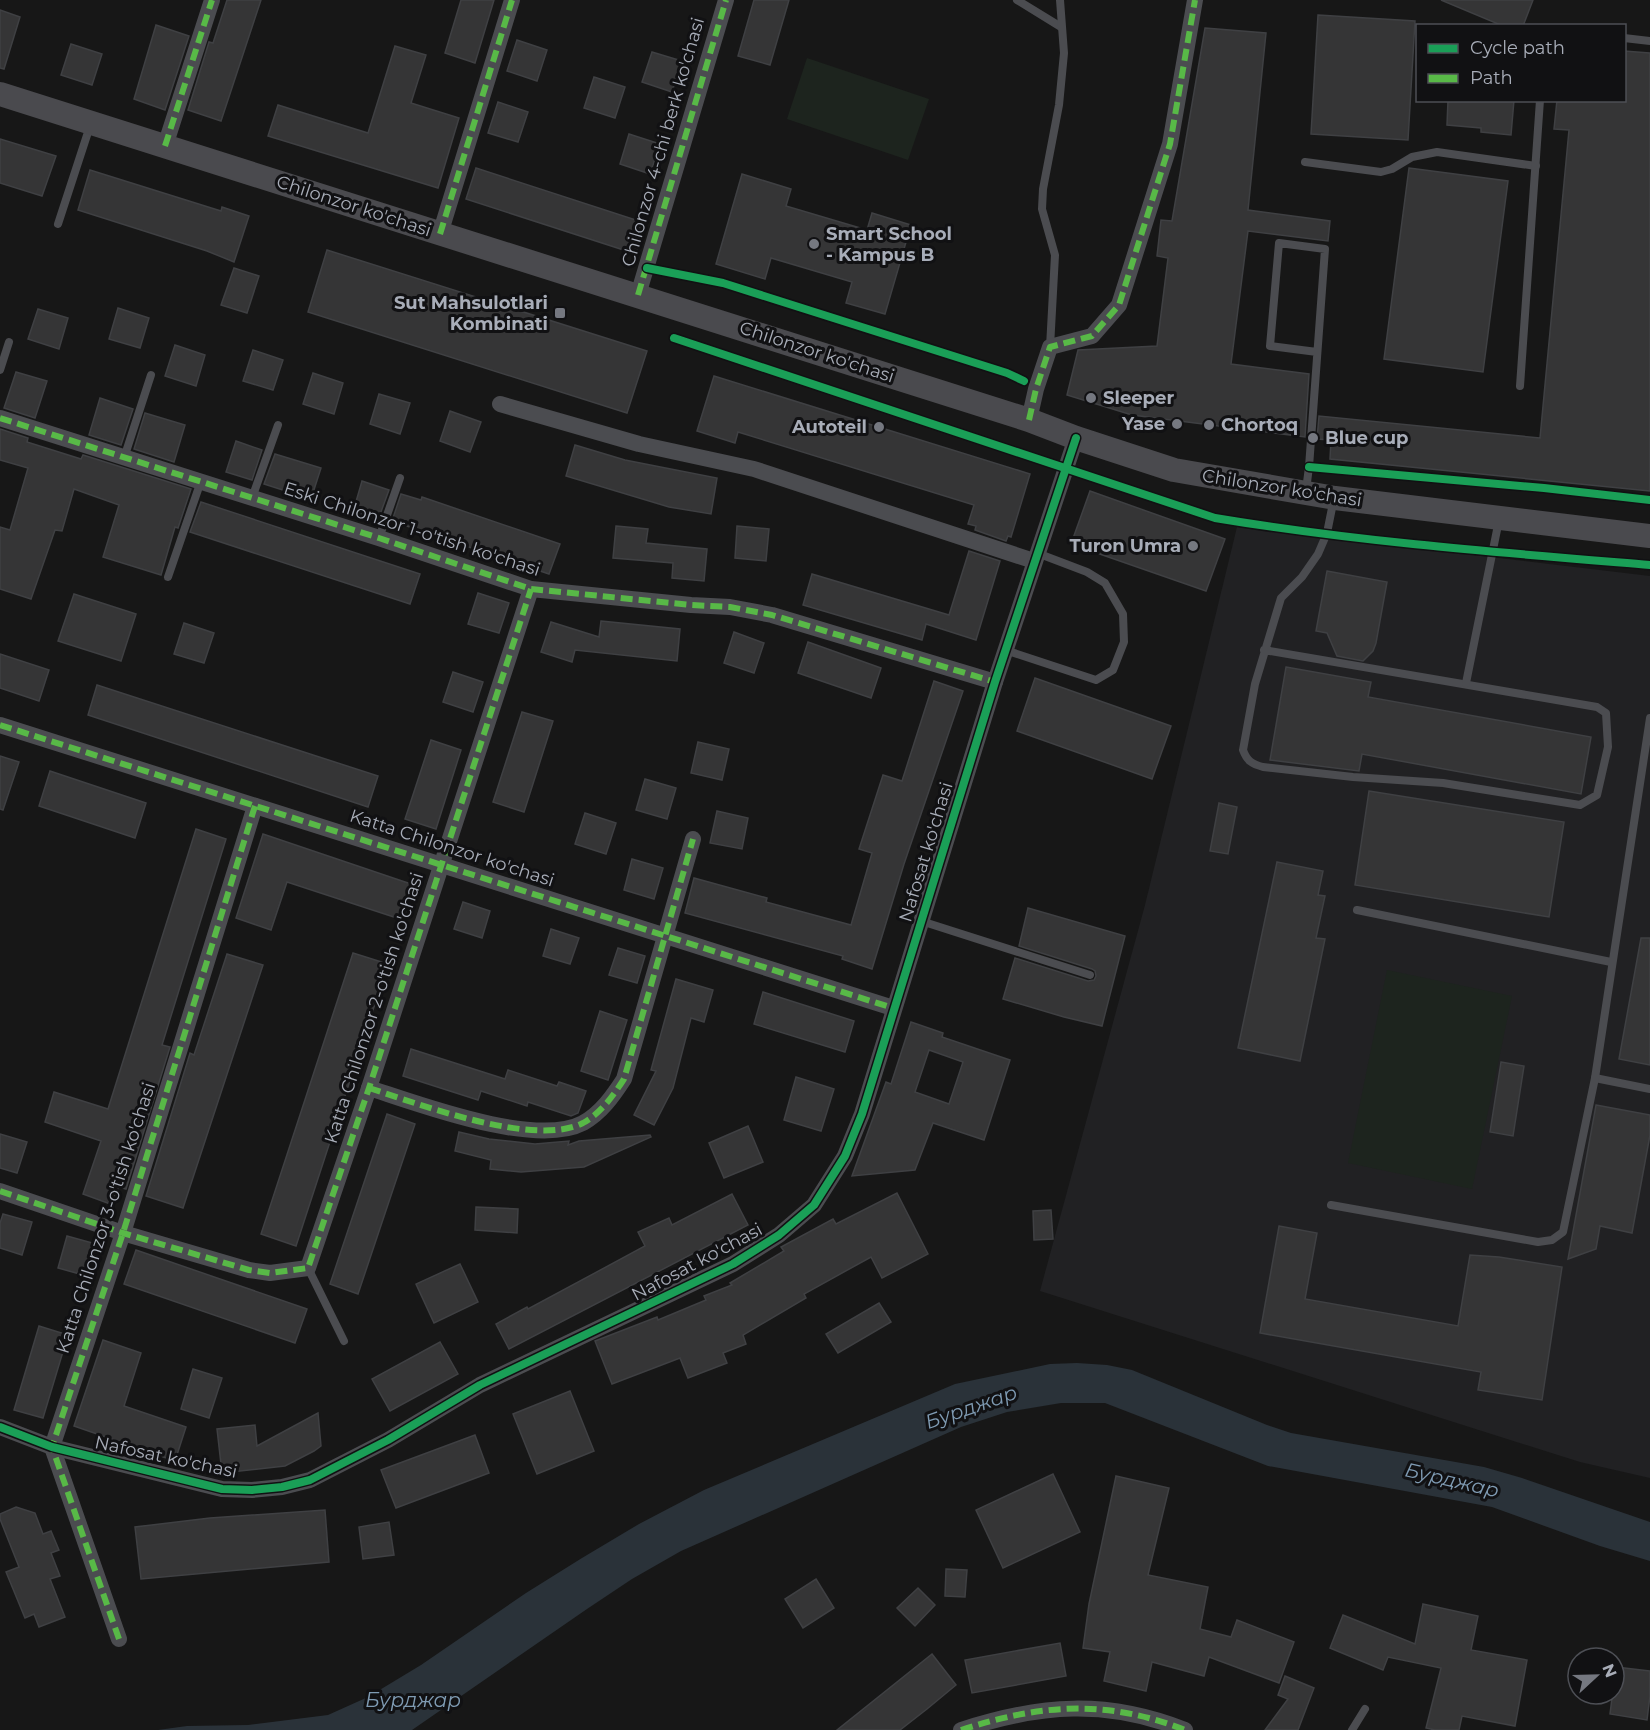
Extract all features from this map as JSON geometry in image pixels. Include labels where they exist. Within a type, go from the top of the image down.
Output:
[{"type":"main road","name":"Chilonzor ko'chasi","points":[[0,94],[1029,420],[1174,470],[1306,494],[1650,536]]},
{"type":"street","points":[[165,146],[212,0]]},
{"type":"street","points":[[440,234],[512,0]]},
{"type":"street","name":"Chilonzor 4-chi berk ko'chasi","points":[[638,295],[726,0]]},
{"type":"street","points":[[1029,420],[1036,389],[1050,347],[1092,336],[1119,306],[1170,144],[1195,0]]},
{"type":"street","points":[[500,404],[639,444],[754,469],[1036,557]]},
{"type":"street","name":"Eski Chilonzor 1-o'tish ko'chasi","points":[[0,418],[379,538],[531,589],[730,607],[772,615],[995,682]]},
{"type":"street","name":"Nafosat ko'chasi","points":[[0,1427],[52,1447],[222,1488],[252,1490],[282,1487],[310,1480],[388,1440],[480,1385],[733,1264],[780,1235],[814,1205],[845,1156],[862,1114],[1005,650],[1076,438]]},
{"type":"street","name":"Katta Chilonzor 2-o'tish ko'chasi","points":[[308,1268],[531,589]]},
{"type":"street","name":"Katta Chilonzor ko'chasi","points":[[0,725],[893,1008]]},
{"type":"street","name":"Katta Chilonzor 3-o'tish ko'chasi","points":[[52,1447],[123,1233],[255,806]]},
{"type":"street","points":[[369,1088],[462,1118],[489,1123],[552,1131],[583,1123],[609,1102],[624,1079],[693,839]]},
{"type":"street","points":[[0,1191],[123,1233],[249,1270],[270,1272],[308,1268]]},
{"type":"street","points":[[52,1447],[119,1639]]},
{"type":"street","points":[[961,1730],[1042,1711],[1085,1708],[1128,1712],[1185,1730]]},
{"type":"lane","points":[[1017,0],[1061,27]]},
{"type":"lane","points":[[1050,347],[1055,255],[1042,209],[1043,189],[1059,105],[1064,53],[1060,0]]},
{"type":"lane","points":[[1626,38],[1650,41]]},
{"type":"lane","points":[[1520,386],[1540,102]]},
{"type":"lane","points":[[58,224],[91,123]]},
{"type":"lane","points":[[1305,162],[1381,172],[1412,157],[1437,152],[1536,166]]},
{"type":"lane","points":[[1306,494],[1317,352],[1324,249],[1279,243],[1270,346],[1317,352]]},
{"type":"lane","points":[[0,370],[9,342]]},
{"type":"lane","points":[[124,458],[151,375]]},
{"type":"lane","points":[[252,498],[278,425]]},
{"type":"lane","points":[[379,538],[400,478]]},
{"type":"lane","points":[[168,577],[201,481]]},
{"type":"lane","points":[[1264,650],[1597,707],[1606,713],[1608,747],[1597,795],[1580,805],[1443,783],[1353,777],[1263,767],[1253,764],[1246,758],[1243,750],[1255,684],[1264,650],[1281,598],[1302,577],[1318,554],[1327,533],[1335,498]]},
{"type":"lane","points":[[1466,683],[1499,519]]},
{"type":"lane","points":[[1005,650],[1096,680],[1113,670],[1124,642],[1123,614],[1105,583],[1087,572],[1036,557]]},
{"type":"lane","points":[[1331,1205],[1538,1242],[1552,1240],[1563,1232],[1595,1078],[1650,718]]},
{"type":"lane","points":[[1357,910],[1611,962]]},
{"type":"lane","points":[[920,921],[1090,975]]},
{"type":"lane","points":[[1595,1078],[1650,1089]]},
{"type":"lane","points":[[308,1268],[344,1341]]},
{"type":"lane","points":[[1352,1730],[1365,1708]]},
{"type":"shaded area","points":[[807,58],[929,99],[908,160],[787,119]]},
{"type":"shaded area","points":[[1237,527],[1650,576],[1650,1478],[1580,1462],[1040,1291],[1145,905]]},
{"type":"shaded area","points":[[1387,970],[1512,996],[1472,1189],[1348,1163]]},
{"type":"water","name":"Бурджар","points":[[1050,1364],[1107,1365],[1132,1370],[1291,1433],[1484,1467],[1650,1522],[1650,1561],[1600,1546],[1492,1507],[1268,1466],[1105,1403],[1061,1403],[1007,1412],[961,1427],[681,1551],[632,1579],[412,1730],[158,1730],[187,1726],[248,1725],[328,1715],[368,1697],[421,1665],[526,1593],[582,1558],[639,1524],[704,1490],[955,1384]]},
{"type":"building","points":[[227,0],[261,0],[221,121],[188,110],[209,42],[213,43]]},
{"type":"building","points":[[461,0],[494,0],[475,63],[445,53]]},
{"type":"building","points":[[754,0],[789,0],[770,65],[738,56]]},
{"type":"building","points":[[1441,0],[1533,0],[1524,24],[1498,24]]},
{"type":"building","points":[[0,10],[20,17],[4,69],[0,68]]},
{"type":"building","points":[[1318,15],[1415,21],[1408,140],[1311,134]]},
{"type":"building","points":[[156,25],[189,36],[165,110],[134,99]]},
{"type":"building","points":[[1205,28],[1266,33],[1248,210],[1330,221],[1328,241],[1248,231],[1231,364],[1309,374],[1305,437],[1132,415],[1067,395],[1078,350],[1157,346],[1168,258],[1157,256],[1161,220],[1172,221]]},
{"type":"building","points":[[517,40],[547,50],[537,81],[507,71]]},
{"type":"building","points":[[71,44],[102,54],[92,85],[61,75]]},
{"type":"building","points":[[395,46],[426,55],[411,103],[459,118],[438,188],[268,136],[278,105],[368,133]]},
{"type":"building","points":[[1626,51],[1650,53],[1650,491],[1330,459],[1331,440],[1317,439],[1319,416],[1540,438],[1569,130],[1554,129],[1557,102],[1626,102]]},
{"type":"building","points":[[652,52],[682,61],[672,92],[642,82]]},
{"type":"building","points":[[594,77],[625,87],[615,118],[584,108]]},
{"type":"building","points":[[498,102],[528,112],[518,142],[488,133]]},
{"type":"building","points":[[1448,102],[1514,102],[1511,135],[1481,132],[1481,128],[1447,125]]},
{"type":"building","points":[[629,134],[660,144],[650,174],[620,164]]},
{"type":"building","points":[[0,139],[56,156],[42,196],[0,183]]},
{"type":"building","points":[[476,168],[645,223],[636,254],[466,199]]},
{"type":"building","points":[[1409,168],[1508,181],[1483,372],[1384,359]]},
{"type":"building","points":[[90,170],[221,211],[222,207],[249,216],[234,262],[207,251],[78,210]]},
{"type":"building","name":"Smart School - Kampus B","points":[[742,174],[791,189],[786,206],[867,230],[872,213],[911,225],[885,314],[846,303],[852,282],[771,258],[765,279],[716,264]]},
{"type":"building","points":[[327,250],[647,351],[627,413],[308,312]]},
{"type":"building","points":[[234,268],[259,276],[247,313],[221,305]]},
{"type":"building","points":[[118,308],[149,318],[140,348],[109,339]]},
{"type":"building","points":[[38,309],[68,318],[59,349],[28,339]]},
{"type":"building","points":[[175,345],[205,355],[196,386],[165,376]]},
{"type":"building","points":[[253,350],[283,360],[273,390],[243,381]]},
{"type":"building","points":[[16,372],[47,381],[35,418],[4,408]]},
{"type":"building","points":[[313,373],[343,383],[334,414],[303,404]]},
{"type":"building","points":[[714,376],[1030,474],[1011,537],[1008,536],[1006,541],[975,530],[976,526],[968,524],[974,505],[738,432],[735,443],[697,431]]},
{"type":"building","points":[[379,394],[410,403],[400,434],[370,424]]},
{"type":"building","points":[[100,398],[133,409],[121,445],[89,435]]},
{"type":"building","points":[[450,411],[481,422],[470,452],[440,441]]},
{"type":"building","points":[[145,413],[185,425],[174,462],[134,449]]},
{"type":"building","points":[[0,429],[28,438],[27,442],[81,459],[83,455],[191,489],[178,528],[175,527],[161,575],[103,557],[119,505],[74,489],[62,531],[55,530],[31,599],[0,589],[0,527],[10,530],[28,468],[0,460]]},
{"type":"building","points":[[236,441],[262,450],[252,480],[226,472]]},
{"type":"building","points":[[575,445],[625,460],[717,478],[711,514],[669,507],[566,476]]},
{"type":"building","points":[[275,454],[321,468],[311,499],[264,484]]},
{"type":"building","points":[[362,481],[389,490],[378,520],[353,512]]},
{"type":"building","points":[[1090,491],[1225,539],[1206,591],[1071,544]]},
{"type":"building","points":[[401,494],[421,500],[422,497],[560,544],[549,574],[392,521]]},
{"type":"building","points":[[201,502],[420,574],[410,604],[190,532]]},
{"type":"building","points":[[616,526],[648,529],[646,543],[707,549],[704,581],[672,578],[673,563],[613,558]]},
{"type":"building","points":[[737,526],[769,529],[766,561],[735,558]]},
{"type":"building","points":[[969,551],[1000,561],[976,640],[926,624],[922,640],[803,605],[812,574],[949,615]]},
{"type":"building","points":[[1327,571],[1387,582],[1376,643],[1373,651],[1363,661],[1337,656],[1327,633],[1316,631]]},
{"type":"building","points":[[478,593],[509,603],[499,633],[468,624]]},
{"type":"building","points":[[74,594],[136,614],[121,661],[58,641]]},
{"type":"building","points":[[601,621],[680,629],[677,661],[575,650],[572,662],[541,652],[551,622],[599,637]]},
{"type":"building","points":[[184,623],[214,633],[204,663],[174,654]]},
{"type":"building","points":[[734,632],[764,643],[754,673],[724,663]]},
{"type":"building","points":[[808,642],[881,668],[871,698],[798,673]]},
{"type":"building","points":[[0,654],[49,670],[39,701],[0,688]]},
{"type":"building","points":[[1286,667],[1371,682],[1368,697],[1591,737],[1581,794],[1362,754],[1359,771],[1270,760]]},
{"type":"building","points":[[453,672],[483,682],[473,712],[443,702]]},
{"type":"building","points":[[1035,678],[1171,726],[1152,779],[1017,731]]},
{"type":"building","points":[[934,681],[963,691],[904,864],[872,969],[842,959],[843,956],[685,913],[694,878],[767,898],[766,902],[851,925],[872,853],[859,849],[883,775],[902,781]]},
{"type":"building","points":[[97,685],[378,776],[368,807],[88,715]]},
{"type":"building","points":[[522,712],[553,721],[524,812],[493,802]]},
{"type":"building","points":[[431,740],[461,750],[436,829],[405,819]]},
{"type":"building","points":[[698,742],[729,749],[722,780],[691,773]]},
{"type":"building","points":[[0,756],[19,762],[3,810],[0,809]]},
{"type":"building","points":[[50,771],[146,803],[135,838],[39,806]]},
{"type":"building","points":[[645,779],[676,788],[667,819],[636,810]]},
{"type":"building","points":[[1369,791],[1564,822],[1549,917],[1355,885]]},
{"type":"building","points":[[1219,803],[1237,807],[1228,854],[1210,851]]},
{"type":"building","points":[[717,811],[748,818],[742,849],[710,843]]},
{"type":"building","points":[[585,813],[616,823],[606,854],[575,844]]},
{"type":"building","points":[[196,829],[226,839],[162,1045],[170,1047],[126,1189],[119,1187],[113,1205],[83,1194],[101,1141],[45,1122],[54,1092],[108,1109]]},
{"type":"building","points":[[263,834],[414,885],[403,920],[287,882],[271,930],[236,918]]},
{"type":"building","points":[[632,859],[663,868],[654,899],[624,890]]},
{"type":"building","points":[[1277,862],[1323,871],[1318,895],[1325,896],[1316,938],[1325,939],[1300,1061],[1238,1048]]},
{"type":"building","points":[[463,902],[490,911],[482,938],[454,929]]},
{"type":"building","points":[[1028,908],[1125,936],[1102,1026],[1003,999],[1015,958],[1088,981],[1094,980],[1096,976],[1092,969],[1019,946]]},
{"type":"building","points":[[551,929],[579,938],[570,964],[543,956]]},
{"type":"building","points":[[1641,938],[1650,938],[1650,1065],[1619,1059]]},
{"type":"building","points":[[618,948],[645,956],[637,983],[609,975]]},
{"type":"building","points":[[353,953],[388,964],[296,1246],[261,1234]]},
{"type":"building","points":[[227,954],[263,965],[183,1208],[146,1196],[190,1053],[194,1055]]},
{"type":"building","points":[[676,979],[713,990],[704,1022],[691,1018],[673,1088],[654,1125],[634,1115],[656,1071],[651,1070]]},
{"type":"building","points":[[763,992],[854,1021],[845,1052],[754,1024]]},
{"type":"building","points":[[600,1011],[627,1020],[608,1080],[581,1071]]},
{"type":"building","points":[[911,1022],[943,1033],[942,1037],[1010,1060],[984,1140],[933,1123],[915,1170],[852,1176],[886,1082],[891,1084]],"holes":[[[929,1050],[963,1062],[949,1104],[915,1092]]]},
{"type":"building","points":[[411,1049],[505,1079],[508,1070],[557,1086],[559,1082],[586,1091],[578,1113],[571,1116],[528,1102],[527,1106],[481,1091],[478,1100],[403,1076]]},
{"type":"building","points":[[1501,1062],[1524,1066],[1513,1136],[1490,1132]]},
{"type":"building","points":[[796,1077],[834,1089],[821,1131],[784,1120]]},
{"type":"building","points":[[1596,1105],[1650,1115],[1650,1135],[1632,1233],[1600,1226],[1596,1249],[1568,1259]]},
{"type":"building","points":[[387,1114],[415,1124],[358,1294],[330,1284]]},
{"type":"building","points":[[748,1126],[763,1162],[724,1178],[709,1143]]},
{"type":"building","points":[[459,1132],[489,1139],[535,1144],[569,1141],[568,1145],[579,1141],[650,1135],[651,1137],[584,1167],[521,1172],[490,1169],[491,1160],[455,1151]]},
{"type":"building","points":[[0,1134],[27,1142],[17,1173],[0,1168]]},
{"type":"building","points":[[897,1193],[928,1254],[882,1278],[871,1257],[804,1294],[806,1298],[743,1335],[746,1344],[723,1353],[727,1363],[688,1378],[680,1358],[612,1384],[595,1341],[657,1317],[658,1320],[706,1300],[704,1296],[732,1285],[730,1283],[784,1251],[781,1247],[833,1219],[836,1224]]},
{"type":"building","points":[[732,1194],[748,1225],[509,1349],[496,1324],[645,1246],[638,1232],[669,1218],[672,1225]]},
{"type":"building","points":[[476,1207],[518,1209],[517,1233],[475,1230]]},
{"type":"building","points":[[1051,1210],[1053,1239],[1034,1240],[1033,1211]]},
{"type":"building","points":[[3,1214],[32,1222],[22,1255],[0,1248],[0,1223]]},
{"type":"building","points":[[1279,1226],[1317,1233],[1305,1299],[1458,1326],[1470,1255],[1562,1267],[1542,1400],[1478,1390],[1481,1372],[1260,1333]]},
{"type":"building","points":[[67,1236],[96,1244],[87,1276],[58,1268]]},
{"type":"building","points":[[136,1250],[307,1309],[295,1343],[124,1284]]},
{"type":"building","points":[[460,1264],[478,1302],[434,1323],[416,1284]]},
{"type":"building","points":[[879,1303],[891,1322],[838,1353],[826,1334]]},
{"type":"building","points":[[39,1326],[68,1335],[43,1418],[14,1410]]},
{"type":"building","points":[[103,1340],[141,1353],[124,1406],[186,1427],[175,1461],[74,1426]]},
{"type":"building","points":[[440,1342],[458,1374],[390,1411],[372,1379]]},
{"type":"building","points":[[193,1369],[222,1378],[209,1418],[181,1409]]},
{"type":"building","points":[[570,1391],[594,1451],[537,1474],[513,1414]]},
{"type":"building","points":[[318,1413],[321,1446],[314,1451],[285,1466],[222,1473],[217,1429],[255,1425],[257,1446]]},
{"type":"building","points":[[475,1435],[489,1473],[396,1508],[381,1470]]},
{"type":"building","points":[[1053,1474],[1080,1532],[1003,1568],[976,1510]]},
{"type":"building","points":[[1116,1476],[1169,1488],[1148,1575],[1208,1587],[1200,1629],[1231,1637],[1237,1620],[1294,1642],[1279,1683],[1209,1657],[1204,1676],[1152,1662],[1146,1691],[1104,1681],[1110,1652],[1083,1648],[1089,1604]]},
{"type":"building","points":[[16,1507],[35,1513],[43,1534],[51,1531],[59,1550],[51,1553],[60,1576],[50,1579],[65,1617],[39,1627],[34,1614],[25,1618],[6,1572],[19,1567],[0,1514]]},
{"type":"building","points":[[325,1510],[329,1562],[141,1579],[135,1527],[210,1518]]},
{"type":"building","points":[[389,1522],[394,1555],[363,1559],[359,1527]]},
{"type":"building","points":[[946,1569],[967,1570],[965,1597],[945,1596]]},
{"type":"building","points":[[816,1579],[834,1608],[803,1628],[785,1599]]},
{"type":"building","points":[[918,1588],[935,1605],[915,1626],[897,1608]]},
{"type":"building","points":[[1423,1604],[1478,1616],[1471,1650],[1527,1660],[1515,1726],[1462,1716],[1459,1730],[1426,1728],[1441,1668],[1388,1657],[1383,1670],[1330,1648],[1343,1615],[1415,1644]]},
{"type":"building","points":[[1060,1643],[1066,1676],[972,1693],[965,1660]]},
{"type":"building","points":[[932,1654],[956,1685],[927,1709],[900,1730],[837,1730]]},
{"type":"building","points":[[1626,1668],[1650,1671],[1647,1720],[1610,1714],[1611,1706],[1626,1706]]},
{"type":"building","points":[[1285,1676],[1314,1688],[1298,1730],[1265,1730],[1288,1699],[1278,1695]]},
{"type":"marked path","points":[[165,146],[212,0]]},
{"type":"marked path","points":[[440,234],[512,0]]},
{"type":"marked path","points":[[638,295],[726,0]]},
{"type":"marked path","points":[[1029,420],[1036,389],[1050,347],[1092,336],[1119,305],[1170,144],[1195,0]]},
{"type":"marked path","points":[[0,418],[379,538],[531,589],[730,607],[772,615],[995,682]]},
{"type":"marked path","points":[[0,1191],[123,1233],[249,1270],[270,1273],[308,1268],[531,589]]},
{"type":"marked path","points":[[0,725],[893,1008]]},
{"type":"marked path","points":[[119,1639],[52,1447],[123,1233],[255,806]]},
{"type":"marked path","points":[[369,1088],[446,1113],[507,1127],[536,1130],[562,1129],[589,1119],[606,1104],[624,1079],[693,839]]},
{"type":"marked path","points":[[961,1730],[1019,1715],[1046,1710],[1073,1709],[1128,1713],[1185,1730]]},
{"type":"cycle path","points":[[647,268],[723,283],[1007,373],[1024,381]]},
{"type":"cycle path","points":[[674,338],[1215,518],[1378,540],[1650,565]]},
{"type":"cycle path","points":[[0,1427],[52,1447],[222,1489],[252,1490],[282,1487],[310,1480],[388,1440],[480,1385],[733,1264],[779,1235],[814,1205],[845,1156],[862,1114],[995,682],[1076,438]]},
{"type":"cycle path","points":[[1309,467],[1650,500]]},
{"type":"place","name":"Smart School - Kampus B","points":[[814,244]]},
{"type":"place","name":"Sut Mahsulotlari Kombinati","points":[[560,313]]},
{"type":"place","name":"Sleeper","points":[[1091,398]]},
{"type":"place","name":"Yase","points":[[1177,424]]},
{"type":"place","name":"Chortoq","points":[[1209,425]]},
{"type":"place","name":"Autoteil","points":[[879,427]]},
{"type":"place","name":"Blue cup","points":[[1313,438]]},
{"type":"place","name":"Turon Umra","points":[[1193,546]]}]
